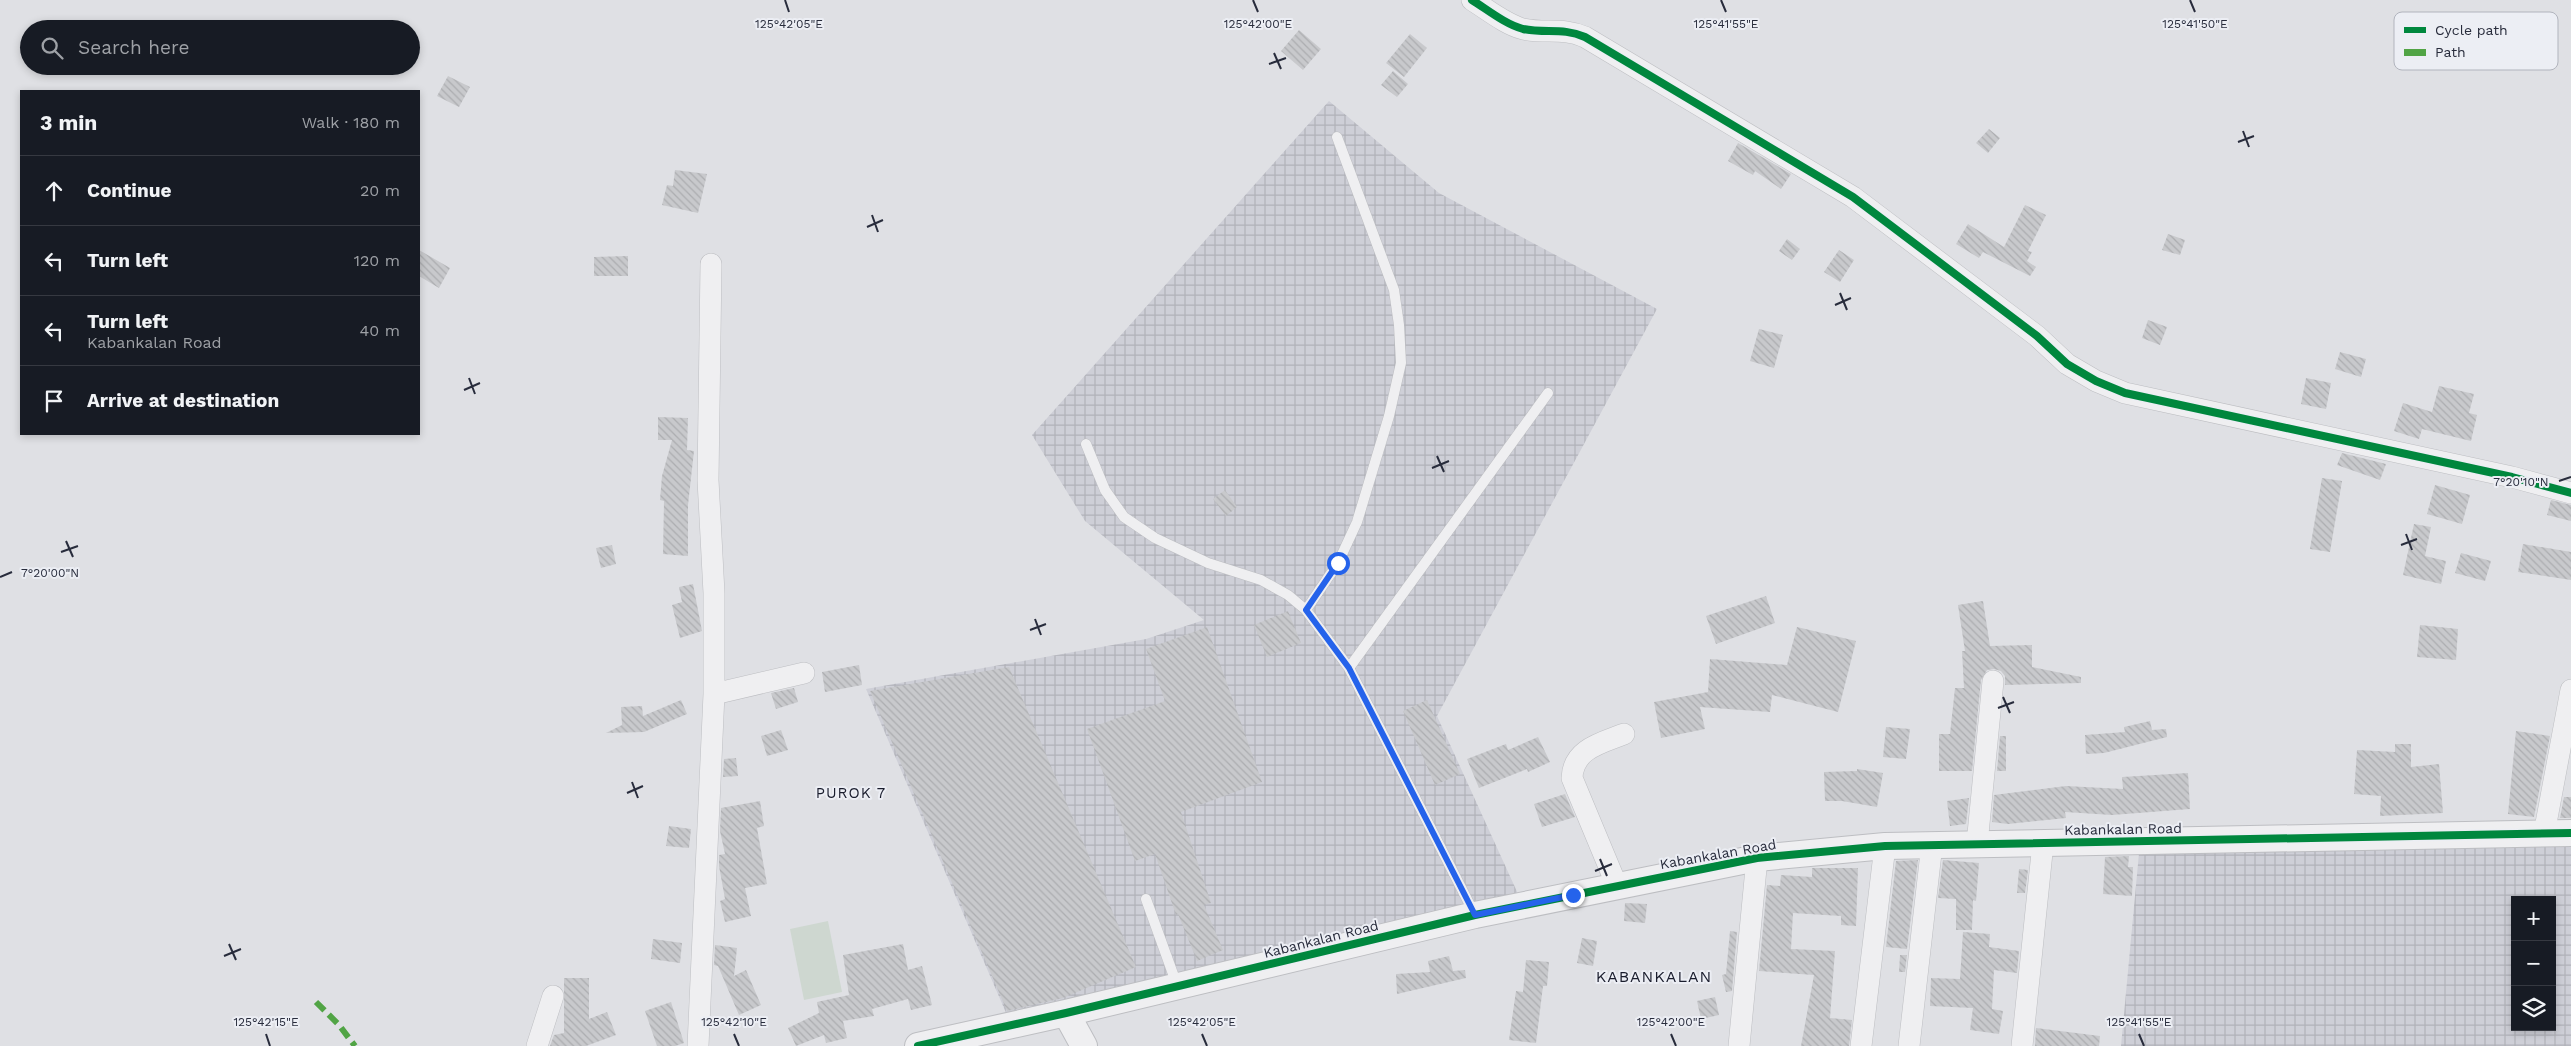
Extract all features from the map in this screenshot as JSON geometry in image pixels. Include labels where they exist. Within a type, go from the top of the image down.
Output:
[{"type":"street","points":[[1472,0],[1502,19],[1523,28],[1566,30],[1585,37],[1853,197],[2037,336],[2068,364],[2096,381],[2125,393],[2512,477],[2571,493]]},
{"type":"street","points":[[698,1046],[714,694],[714,593],[708,480],[711,264]]},
{"type":"street","points":[[714,694],[804,673]]},
{"type":"street","points":[[1977,844],[1993,681]]},
{"type":"street","points":[[2544,834],[2569,716],[2571,690]]},
{"type":"street","points":[[1617,886],[1572,778],[1572,768],[1578,758],[1590,748],[1624,734]]},
{"type":"street","name":"Kabankalan Road","points":[[918,1046],[1066,1013],[1475,915],[1757,858],[1885,846],[1932,844],[2571,833]]},
{"type":"street","points":[[2022,1046],[2043,843]]},
{"type":"street","points":[[1910,1046],[1932,844]]},
{"type":"street","points":[[1861,1046],[1885,846]]},
{"type":"street","points":[[1739,1046],[1757,858]]},
{"type":"street","points":[[537,1046],[552,996]]},
{"type":"street","points":[[1066,1013],[1084,1046]]},
{"type":"lane","points":[[1306,610],[1338,563],[1357,522],[1389,416],[1400,363],[1400,325],[1394,290],[1337,137]]},
{"type":"lane","points":[[1349,668],[1548,393]]},
{"type":"lane","points":[[1086,444],[1105,490],[1124,517],[1155,538],[1208,563],[1261,580],[1288,595],[1306,610],[1349,668],[1475,915]]},
{"type":"lane","points":[[1146,899],[1177,986]]},
{"type":"shaded area","points":[[1329,101],[1439,193],[1657,309],[1437,716],[1519,896],[1010,1022],[866,689],[1146,639],[1204,620],[1085,521],[1032,435]]},
{"type":"shaded area","points":[[2571,841],[2571,1046],[2121,1046],[2139,853]]},
{"type":"shaded area","points":[[828,921],[842,992],[804,1000],[790,929]]},
{"type":"building","points":[[1299,30],[1321,49],[1303,70],[1281,51]]},
{"type":"building","points":[[1410,34],[1427,48],[1404,77],[1386,63]]},
{"type":"building","points":[[1393,71],[1408,84],[1397,97],[1381,85]]},
{"type":"building","points":[[448,76],[470,87],[459,107],[437,96]]},
{"type":"building","points":[[1989,129],[2000,138],[1988,153],[1976,143]]},
{"type":"building","points":[[1738,143],[1791,174],[1781,189],[1755,171],[1753,175],[1728,161]]},
{"type":"building","points":[[675,170],[707,174],[698,213],[662,205],[667,185],[673,186]]},
{"type":"building","points":[[2025,205],[2046,215],[2028,251],[2032,252],[2027,261],[2036,267],[2030,276],[1983,252],[1979,258],[1956,244],[1968,224],[2004,247]]},
{"type":"building","points":[[2168,234],[2185,240],[2180,255],[2162,250]]},
{"type":"building","points":[[1787,239],[1800,249],[1792,260],[1779,251]]},
{"type":"building","points":[[1839,250],[1854,260],[1840,282],[1824,272]]},
{"type":"building","points":[[420,251],[450,268],[439,288],[420,277]]},
{"type":"building","points":[[628,256],[628,276],[594,276],[594,257]]},
{"type":"building","points":[[2148,320],[2167,327],[2160,345],[2142,338]]},
{"type":"building","points":[[1759,329],[1783,335],[1774,368],[1750,361]]},
{"type":"building","points":[[2340,352],[2366,359],[2361,377],[2335,369]]},
{"type":"building","points":[[2306,378],[2331,383],[2326,409],[2301,404]]},
{"type":"building","points":[[2439,386],[2474,394],[2469,413],[2477,415],[2471,441],[2422,429],[2419,439],[2394,431],[2403,403],[2432,412]]},
{"type":"building","points":[[658,417],[688,418],[687,450],[694,451],[688,505],[688,556],[663,554],[664,501],[660,500],[662,476],[672,440],[658,440]]},
{"type":"building","points":[[2342,453],[2386,464],[2380,480],[2337,465]]},
{"type":"building","points":[[2322,478],[2342,481],[2330,552],[2310,549]]},
{"type":"building","points":[[2435,485],[2470,495],[2462,524],[2427,514]]},
{"type":"building","points":[[1225,490],[1237,507],[1226,516],[1213,499]]},
{"type":"building","points":[[2551,500],[2571,505],[2571,521],[2547,515]]},
{"type":"building","points":[[2414,524],[2431,527],[2425,556],[2446,561],[2441,584],[2403,575]]},
{"type":"building","points":[[2523,544],[2571,552],[2571,580],[2518,572]]},
{"type":"building","points":[[612,545],[616,564],[601,568],[596,548]]},
{"type":"building","points":[[2461,553],[2491,561],[2485,581],[2455,573]]},
{"type":"building","points":[[693,584],[702,631],[680,638],[672,605],[682,602],[679,587]]},
{"type":"building","points":[[1766,596],[1775,623],[1716,644],[1706,616]]},
{"type":"building","points":[[1983,601],[1990,646],[2032,645],[2032,667],[2081,677],[2081,683],[2005,685],[2005,676],[2001,671],[1987,670],[1981,680],[1972,771],[1939,771],[1939,734],[1950,734],[1955,688],[1964,688],[1962,651],[1965,651],[1958,605]]},
{"type":"building","points":[[1288,611],[1301,643],[1267,657],[1254,625]]},
{"type":"building","points":[[2420,625],[2458,629],[2456,660],[2417,657]]},
{"type":"building","points":[[1207,627],[1262,782],[1181,812],[1211,903],[1204,905],[1223,950],[1197,961],[1178,914],[1176,915],[1155,854],[1135,861],[1087,729],[1165,701],[1146,649]]},
{"type":"building","points":[[1797,627],[1856,641],[1838,712],[1772,695],[1770,712],[1700,707],[1705,729],[1661,738],[1654,702],[1708,692],[1710,659],[1787,665]]},
{"type":"building","points":[[859,665],[862,685],[825,692],[822,672]]},
{"type":"building","points":[[1009,667],[1136,967],[1063,998],[1007,1011],[870,691]]},
{"type":"building","points":[[794,688],[798,702],[776,709],[771,693]]},
{"type":"building","points":[[681,700],[687,714],[644,732],[606,733],[622,725],[621,707],[642,706],[643,716]]},
{"type":"building","points":[[1427,700],[1460,774],[1435,785],[1403,711]]},
{"type":"building","points":[[2150,721],[2152,730],[2166,729],[2167,737],[2104,753],[2086,754],[2085,735],[2125,732],[2124,727]]},
{"type":"building","points":[[1886,727],[1910,729],[1906,759],[1883,757]]},
{"type":"building","points":[[781,730],[788,750],[767,756],[761,736]]},
{"type":"building","points":[[2516,731],[2550,736],[2534,817],[2508,814]]},
{"type":"building","points":[[2000,736],[2006,736],[2006,771],[1997,771]]},
{"type":"building","points":[[1538,737],[1550,762],[1528,772],[1527,769],[1479,788],[1467,759],[1506,744],[1508,750]]},
{"type":"building","points":[[2395,744],[2411,744],[2411,767],[2439,764],[2443,813],[2380,816],[2381,796],[2354,794],[2357,750],[2395,752]]},
{"type":"building","points":[[736,758],[738,776],[723,777],[724,759]]},
{"type":"building","points":[[1857,769],[1883,773],[1877,807],[1842,801],[1825,801],[1824,772],[1857,771]]},
{"type":"building","points":[[2188,773],[2190,809],[2112,815],[2065,812],[2066,818],[2008,824],[1992,822],[1994,795],[2066,786],[2123,789],[2122,777]]},
{"type":"building","points":[[1565,794],[1575,817],[1542,827],[1534,804]]},
{"type":"building","points":[[2564,797],[2571,797],[2571,818],[2560,818]]},
{"type":"building","points":[[1969,798],[1966,824],[1950,826],[1947,801]]},
{"type":"building","points":[[760,801],[764,826],[757,828],[767,884],[745,888],[751,916],[725,922],[720,901],[725,899],[719,866],[719,855],[725,854],[720,831],[721,808]]},
{"type":"building","points":[[669,826],[691,829],[689,848],[666,846]]},
{"type":"building","points":[[2129,856],[2128,867],[2133,867],[2132,896],[2103,894],[2105,857]]},
{"type":"building","points":[[1918,860],[1907,949],[1886,947],[1896,861]]},
{"type":"building","points":[[1943,860],[1979,863],[1976,901],[1973,900],[1972,930],[1956,930],[1956,899],[1938,898]]},
{"type":"building","points":[[1812,868],[1858,868],[1856,926],[1841,925],[1841,916],[1793,913],[1791,949],[1835,951],[1830,1018],[1852,1020],[1849,1046],[1801,1046],[1814,975],[1759,971],[1767,885],[1780,886],[1781,875],[1812,877]]},
{"type":"building","points":[[2019,869],[2028,870],[2025,893],[2017,893]]},
{"type":"building","points":[[1625,903],[1647,904],[1645,923],[1624,921]]},
{"type":"building","points":[[1730,931],[1737,932],[1732,991],[1726,992],[1722,975],[1726,974]]},
{"type":"building","points":[[1963,932],[1990,934],[1989,947],[2019,951],[2017,973],[1994,970],[1992,1009],[2003,1011],[1999,1034],[1970,1030],[1973,1008],[1930,1006],[1931,978],[1960,979]]},
{"type":"building","points":[[1582,938],[1597,941],[1593,966],[1577,963]]},
{"type":"building","points":[[653,939],[682,943],[680,963],[651,959]]},
{"type":"building","points":[[903,944],[908,970],[922,966],[932,1005],[911,1010],[908,999],[872,1009],[874,1016],[843,1021],[847,1038],[826,1043],[824,1035],[796,1046],[788,1028],[819,1013],[817,1002],[849,995],[843,955]]},
{"type":"building","points":[[715,945],[737,948],[734,976],[746,970],[761,1005],[739,1015],[718,966],[714,965]]},
{"type":"building","points":[[1900,955],[1907,955],[1905,972],[1899,972]]},
{"type":"building","points":[[1449,956],[1453,971],[1465,970],[1466,978],[1397,994],[1396,974],[1430,972],[1428,961]]},
{"type":"building","points":[[1526,960],[1549,962],[1547,986],[1543,986],[1536,1043],[1509,1040],[1516,991],[1523,992]]},
{"type":"building","points":[[564,978],[589,978],[589,1019],[607,1012],[616,1035],[586,1046],[550,1046],[554,1035],[564,1033]]},
{"type":"building","points":[[1715,997],[1719,1015],[1701,1019],[1697,1001]]},
{"type":"building","points":[[671,1002],[684,1043],[675,1046],[657,1046],[645,1011]]},
{"type":"building","points":[[2036,1028],[2100,1036],[2099,1046],[2035,1046]]},
{"type":"marked path","points":[[316,1002],[339,1025],[355,1046]]},
{"type":"cycle path","points":[[1472,0],[1516,27],[1539,31],[1569,32],[1585,37],[1853,197],[2037,336],[2067,364],[2096,381],[2125,393],[2512,477],[2571,493]]},
{"type":"cycle path","points":[[918,1046],[1066,1013],[1475,915],[1757,858],[1885,846],[2571,833]]},
{"type":"district","name":"PUROK 7","points":[[851,793]]},
{"type":"district","name":"KABANKALAN","points":[[1654,976]]},
{"type":"route","points":[[1338,563],[1306,610],[1349,668],[1475,915],[1573,895]]}]
